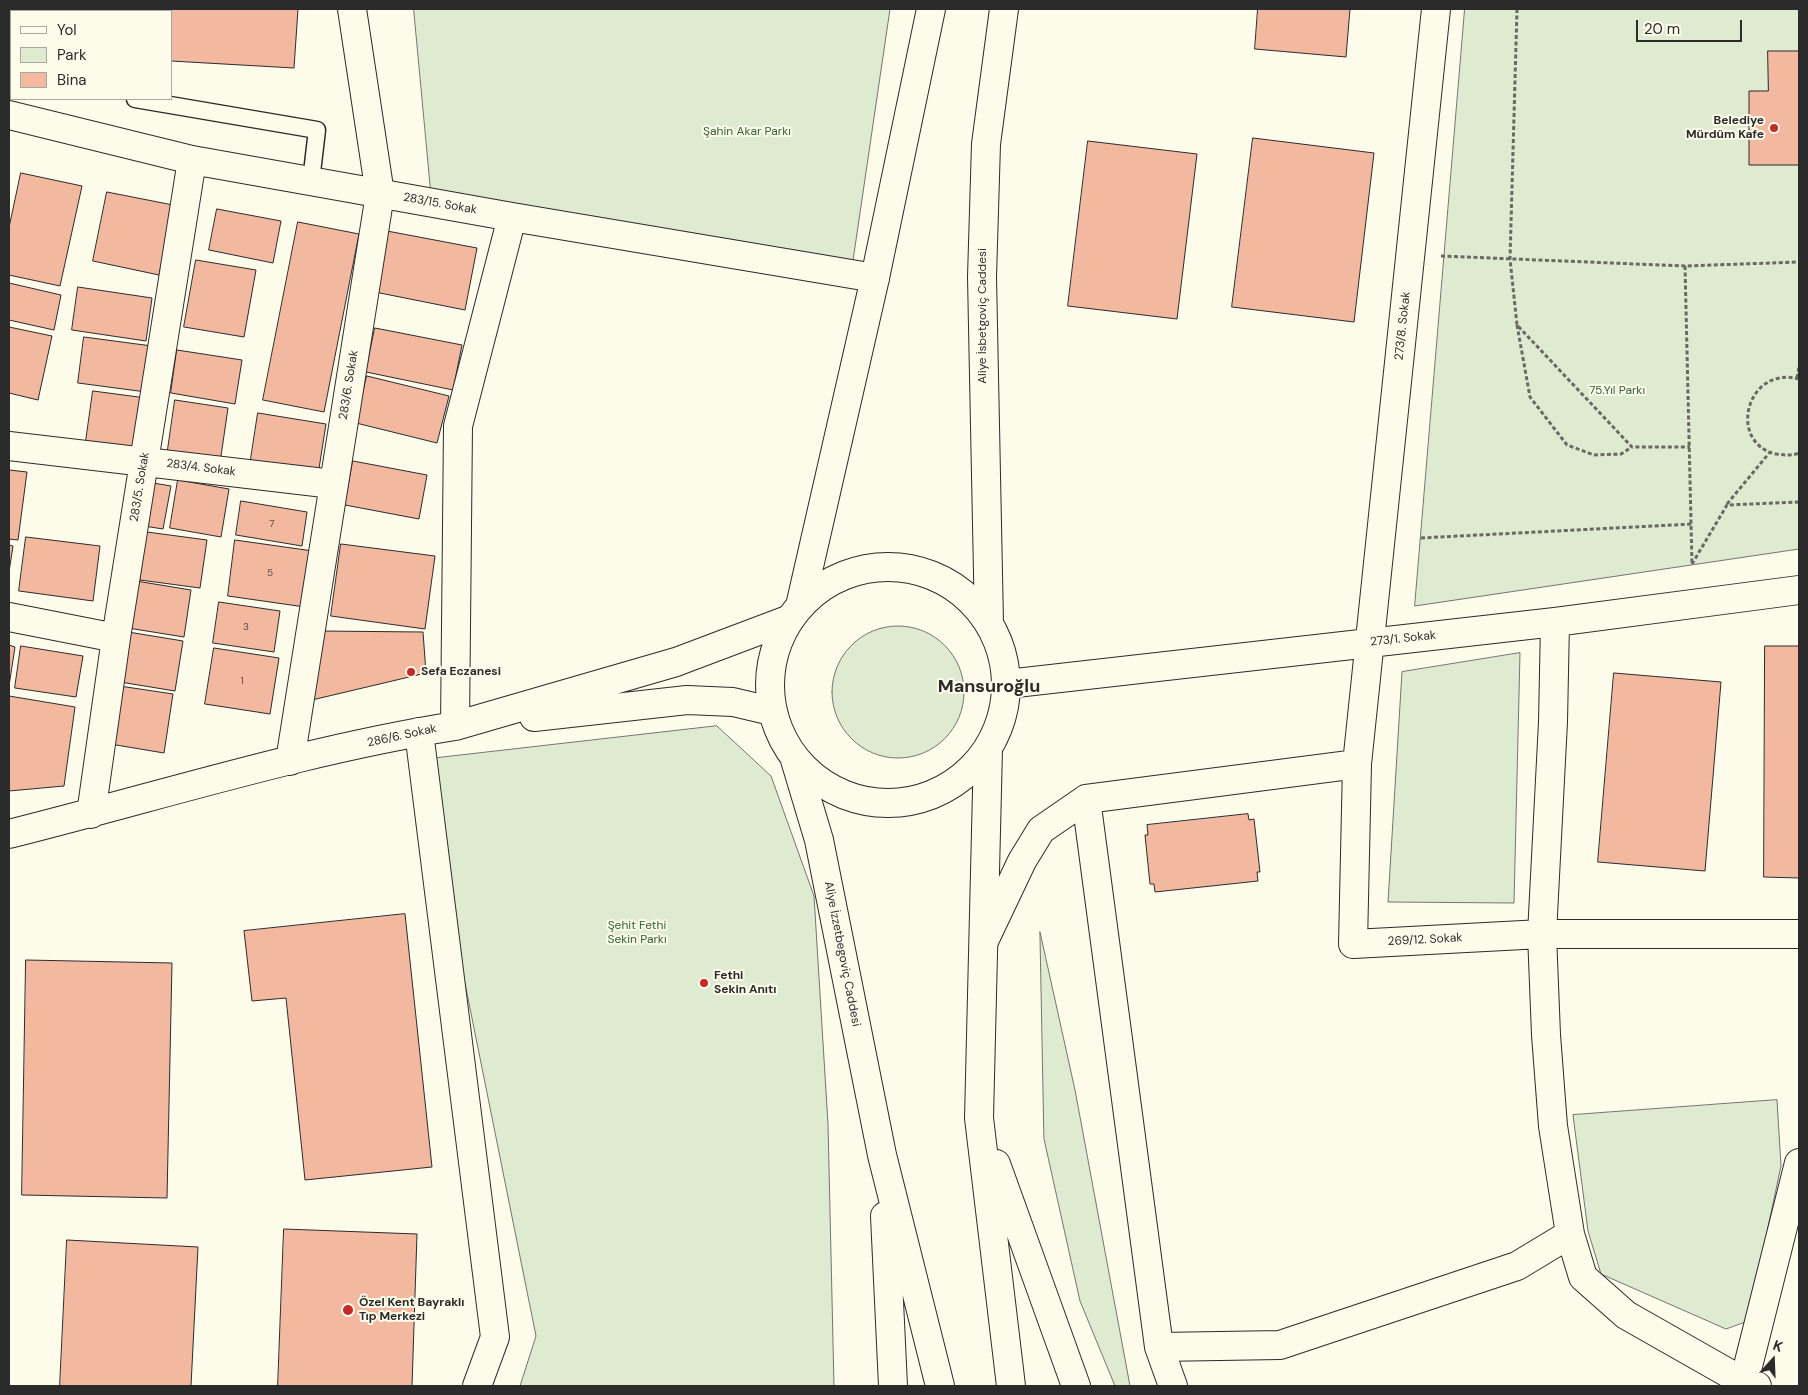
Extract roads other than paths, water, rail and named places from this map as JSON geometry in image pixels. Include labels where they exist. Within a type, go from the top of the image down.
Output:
[{"type":"street","name":"283/6. Sokak","points":[[290,761],[380,194],[352,9]]},
{"type":"street","points":[[795,612],[875,278],[931,9]]},
{"type":"street","name":"Aliye İsbetgoviç Caddesi","points":[[989,624],[982,277],[986,144],[1004,9]]},
{"type":"street","name":"273/8. Sokak","points":[[1370,643],[1436,9]]},
{"type":"street","name":"283/15. Sokak","points":[[9,115],[192,160],[512,217],[875,278]]},
{"type":"street","name":"283/5. Sokak","points":[[91,814],[116,638],[192,160]]},
{"type":"street","points":[[512,217],[458,426],[456,726],[687,700],[733,702],[771,710]]},
{"type":"street","name":"283/4. Sokak","points":[[9,446],[333,484]]},
{"type":"street","points":[[874,568],[907,569],[939,579],[967,598],[989,624],[1002,653],[1007,684],[1002,718],[988,749],[967,774],[940,792],[909,802],[876,803],[845,795],[816,779],[794,756],[771,710],[770,677],[776,647],[795,612],[809,593],[842,576],[874,568]]},
{"type":"street","name":"273/1. Sokak","points":[[1007,684],[1555,622],[1799,590]]},
{"type":"street","name":"286/6. Sokak","points":[[9,834],[290,761],[419,732],[456,726],[676,662],[795,612]]},
{"type":"street","points":[[9,618],[116,638]]},
{"type":"street","points":[[1555,622],[1553,722],[1542,934],[1546,1035],[1553,1126],[1570,1234],[1583,1277],[1626,1315],[1750,1385],[1799,1163]]},
{"type":"street","name":"269/12. Sokak","points":[[1370,643],[1357,764],[1353,944],[1542,934],[1799,934]]},
{"type":"street","points":[[419,732],[495,1337],[477,1386]]},
{"type":"street","points":[[988,749],[980,1118],[1011,1386]]},
{"type":"street","name":"Aliye İzzetbegoviç Caddesi","points":[[794,756],[819,840],[882,1155]]},
{"type":"street","points":[[984,941],[1022,861],[1040,830],[1086,799],[1357,764]]},
{"type":"street","points":[[1086,799],[1159,1347],[1173,1386]]},
{"type":"street","points":[[980,1118],[1076,1386]]},
{"type":"street","points":[[882,1155],[893,1386]]},
{"type":"street","points":[[882,1155],[940,1386]]},
{"type":"street","points":[[1159,1347],[1280,1345],[1517,1266],[1570,1234]]},
{"type":"lane","points":[[140,100],[317,130],[311,181]]},
{"type":"place","name":"Belediye Mürdüm Kafe","points":[[1774,128]]},
{"type":"place","name":"Sefa Eczanesi","points":[[411,672]]},
{"type":"place","name":"Fethi Sekin Anıtı","points":[[704,983]]},
{"type":"place","name":"Özel Kent Bayraklı Tıp Merkezi","points":[[348,1310]]},
{"type":"district","name":"Mansuroğlu","points":[[989,687]]},
{"type":"park label","name":"Şahin Akar Parkı","points":[[747,132]]},
{"type":"park label","name":"75.Yıl Parkı","points":[[1617,391]]},
{"type":"park label","name":"Şehit Fethi Sekin Parkı","points":[[637,933]]}]
